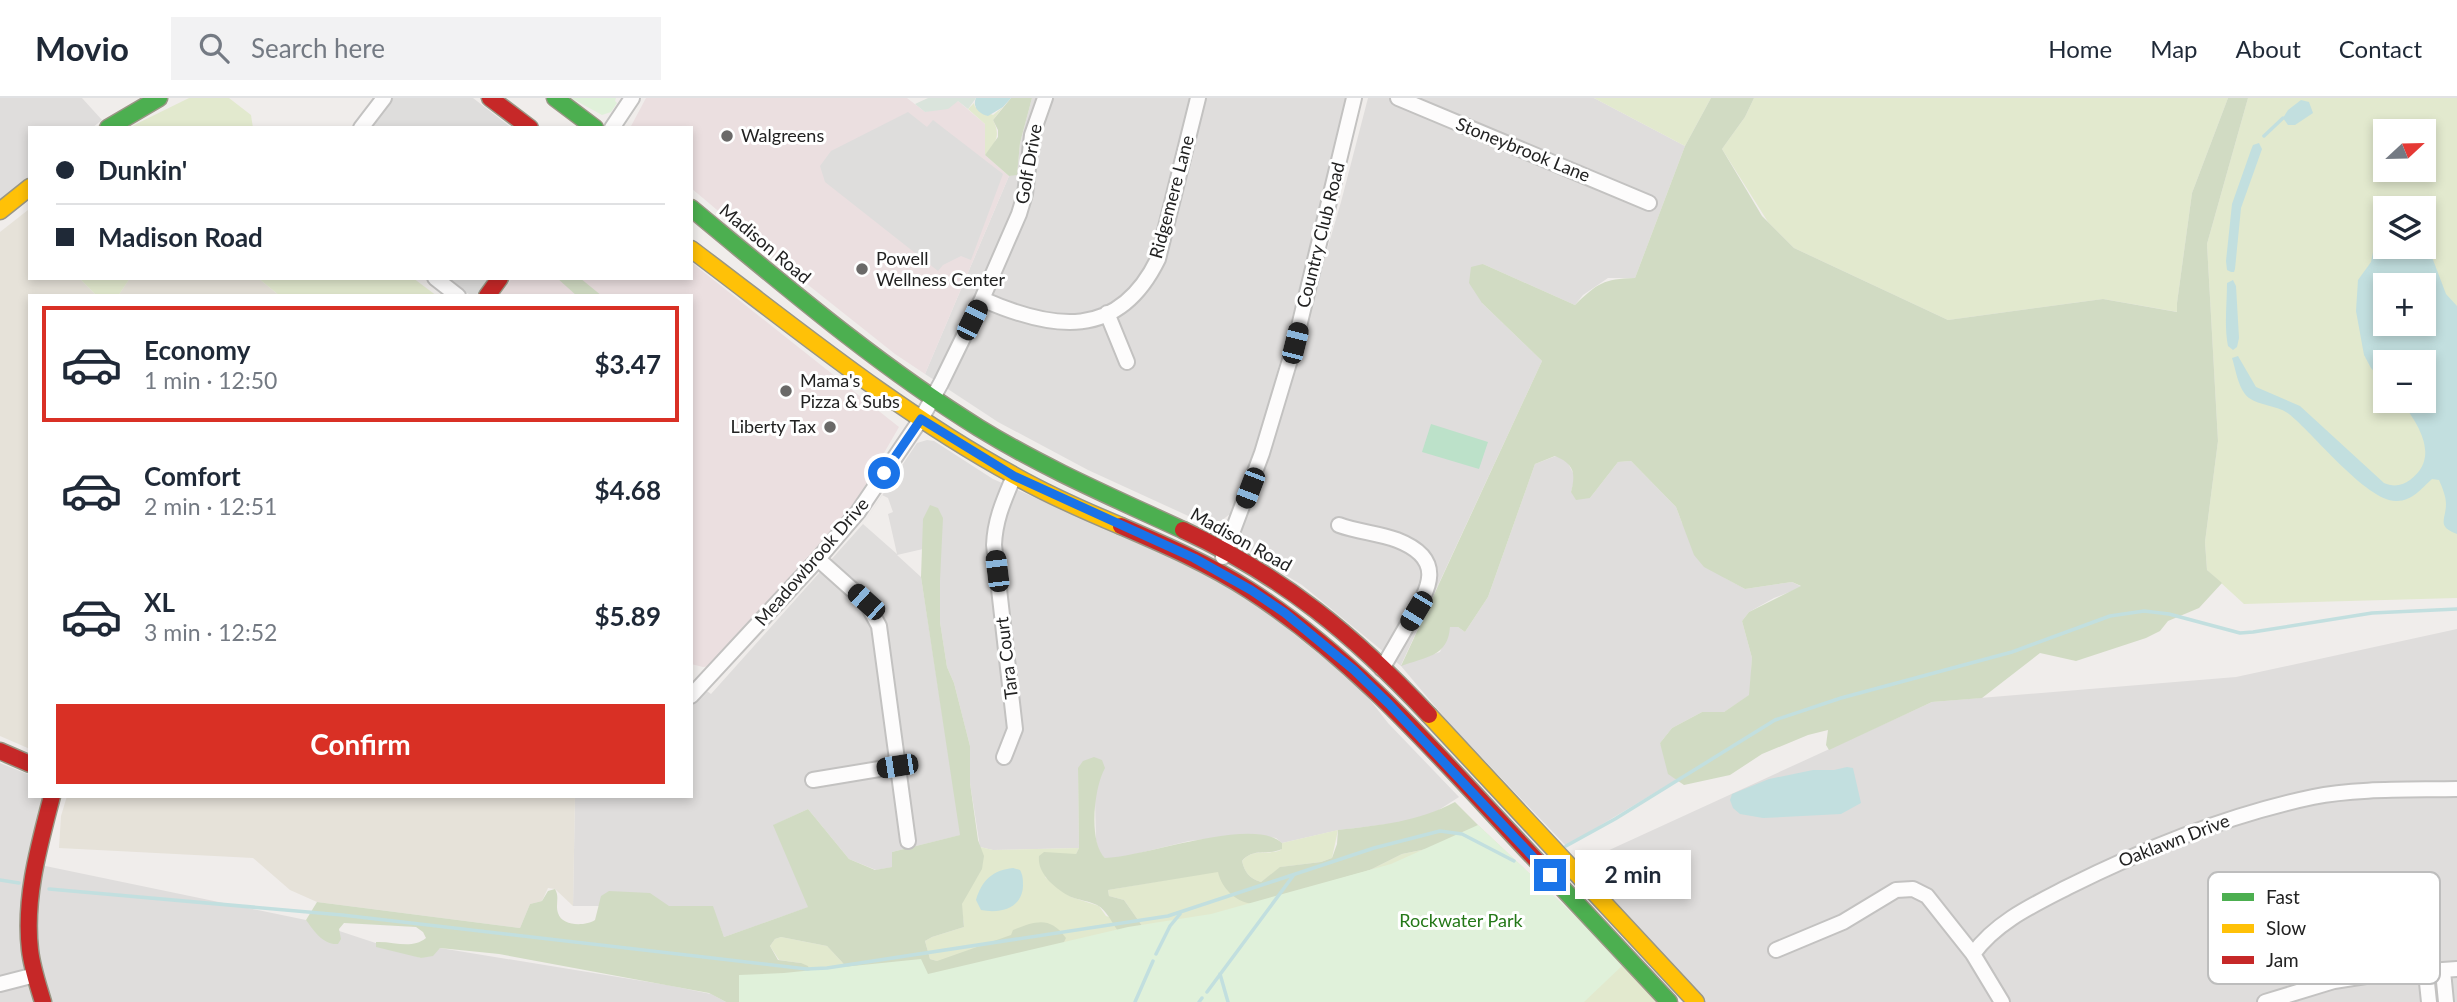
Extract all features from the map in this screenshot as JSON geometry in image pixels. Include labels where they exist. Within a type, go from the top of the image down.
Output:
[{"type":"main road","points":[[111,126],[159,98]]},
{"type":"main road","points":[[490,98],[527,126]]},
{"type":"main road","points":[[555,98],[591,126]]},
{"type":"main road","points":[[0,211],[28,189]]},
{"type":"main road","name":"Madison Road","points":[[693,210],[858,345],[933,399],[994,438],[1068,477],[1226,550],[1293,591],[1330,620],[1382,669],[1696,1002]]},
{"type":"main road","points":[[693,250],[921,419],[1014,476],[1217,570],[1285,613],[1354,670],[1389,704],[1669,1002]]},
{"type":"main road","points":[[0,751],[28,763]]},
{"type":"main road","points":[[43,1002],[30,948],[30,910],[52,798]]},
{"type":"street","points":[[363,126],[384,98]]},
{"type":"street","points":[[613,126],[632,98]]},
{"type":"street","name":"Golf Drive","points":[[921,419],[982,299],[1019,215],[1025,194],[1032,135],[1045,98]]},
{"type":"street","name":"Ridgemere Lane","points":[[982,299],[1024,316],[1060,323],[1083,321],[1107,313],[1121,304],[1146,278],[1158,258],[1198,98]]},
{"type":"street","name":"Country Club Road","points":[[1217,570],[1262,453],[1295,343],[1354,98]]},
{"type":"street","name":"Stoneybrook Lane","points":[[1398,98],[1648,202]]},
{"type":"street","points":[[438,280],[455,294]]},
{"type":"street","points":[[1107,313],[1127,362]]},
{"type":"street","name":"Meadowbrook Drive","points":[[693,694],[858,512],[921,419]]},
{"type":"street","name":"Tara Court","points":[[1004,757],[1015,729],[994,537],[999,512],[1014,476]]},
{"type":"street","points":[[1339,525],[1357,532],[1383,536],[1412,548],[1425,562],[1429,573],[1427,592],[1382,669]]},
{"type":"street","points":[[818,559],[866,602],[879,626],[908,841]]},
{"type":"street","points":[[813,780],[897,766]]},
{"type":"street","name":"Oaklawn Drive","points":[[1973,954],[1990,932],[2037,902],[2124,858],[2190,832],[2315,796],[2457,789]]},
{"type":"street","points":[[1776,950],[1843,922],[1891,892],[1913,888],[1927,896],[1973,954],[2002,1002]]},
{"type":"street","points":[[2446,1002],[2450,970]]},
{"type":"street","points":[[0,984],[35,975]]},
{"type":"street","points":[[2265,1002],[2324,984]]},
{"type":"street","points":[[2427,984],[2429,1002]]},
{"type":"shaded area","points":[[0,98],[82,98],[102,120],[94,126],[28,126],[28,178],[0,211]]},
{"type":"shaded area","points":[[391,98],[473,98],[509,126],[370,126]]},
{"type":"shaded area","points":[[646,98],[907,98],[925,112],[958,101],[985,124],[985,155],[1009,176],[925,374],[895,354],[693,190],[693,126],[631,126]]},
{"type":"shaded area","points":[[928,98],[976,98],[968,109],[958,101],[948,109],[925,112],[915,104]]},
{"type":"shaded area","points":[[1032,98],[1349,98],[1261,431],[1230,514],[1217,524],[1208,525],[1088,470],[998,422],[925,374],[1009,176],[1017,174],[1020,143]]},
{"type":"shaded area","points":[[1368,98],[1594,98],[1685,146],[1635,278],[1608,278],[1583,295],[1575,305],[1483,264],[1482,303],[1542,361],[1401,665],[1440,652],[1450,627],[1458,627],[1465,632],[1488,597],[1535,464],[1556,456],[1567,461],[1575,477],[1571,492],[1590,498],[1618,462],[1631,461],[1676,507],[1682,523],[1725,578],[1745,589],[1792,582],[1802,587],[1749,612],[1742,621],[1752,658],[1750,695],[1724,712],[1702,712],[1672,728],[1660,743],[1676,780],[1566,846],[1449,723],[1401,666],[1302,585],[1257,558],[1242,543],[1242,527],[1257,488],[1341,202]]},
{"type":"shaded area","points":[[908,112],[927,127],[933,120],[1003,174],[971,260],[961,256],[943,265],[938,271],[825,182],[820,166],[831,151]]},
{"type":"shaded area","points":[[28,210],[28,280],[81,280],[95,294],[28,294],[28,748],[0,736],[0,232]]},
{"type":"shaded area","points":[[693,264],[899,427],[851,510],[713,666],[693,664],[693,294],[500,294],[511,280],[693,280]]},
{"type":"shaded area","points":[[129,280],[260,280],[278,294],[119,294]]},
{"type":"shaded area","points":[[449,280],[489,280],[476,294],[465,292]]},
{"type":"shaded area","points":[[934,441],[993,479],[1196,569],[1249,598],[1360,687],[1388,723],[1459,797],[1434,813],[1405,822],[1339,830],[1282,843],[1276,838],[1250,834],[1189,841],[1119,858],[1105,858],[1099,852],[1096,840],[1095,799],[1098,781],[1078,768],[1079,848],[993,850],[980,847],[970,783],[970,746],[954,683],[947,667],[940,622],[940,580],[923,549],[897,555],[921,577],[961,835],[892,852],[893,867],[876,870],[849,859],[808,809],[774,825],[809,907],[724,937],[712,906],[573,906],[575,798],[693,798],[693,681],[711,694],[863,524],[897,554],[888,514],[893,512],[888,498],[882,495],[917,443]]},
{"type":"shaded area","points":[[2457,629],[2457,1002],[1701,1002],[1570,868],[1932,702],[2236,677]]},
{"type":"shaded area","points":[[0,763],[28,774],[28,798],[45,798],[31,863],[306,920],[421,958],[440,948],[667,985],[711,994],[726,1002],[0,1002]]},
{"type":"shaded area","points":[[66,798],[575,798],[573,906],[555,889],[548,888],[542,901],[530,904],[520,928],[317,902],[290,890],[253,858],[59,848],[61,816]]},
{"type":"green space","points":[[189,98],[229,98],[251,115],[253,126],[132,126]]},
{"type":"green space","points":[[571,98],[616,98],[617,103],[611,112],[602,115]]},
{"type":"green space","points":[[1011,98],[1032,98],[1020,143],[1017,175],[1009,176],[985,155],[998,137],[993,120]]},
{"type":"green space","points":[[1594,98],[1711,98],[1685,146]]},
{"type":"green space","points":[[1711,98],[1754,98],[1745,117],[1722,149],[1762,216],[1794,248],[1948,320],[2103,299],[2177,312],[2192,193],[2228,98],[2248,98],[2207,244],[2218,441],[2205,542],[2207,570],[2222,583],[2199,608],[2168,621],[2160,631],[2146,638],[2076,661],[2040,653],[1982,698],[1932,702],[1829,750],[1826,745],[1828,730],[1808,735],[1762,754],[1730,775],[1684,785],[1668,774],[1660,743],[1672,728],[1702,712],[1724,712],[1749,695],[1752,658],[1742,621],[1749,612],[1801,586],[1792,582],[1745,589],[1704,567],[1694,555],[1676,507],[1631,461],[1618,462],[1590,498],[1576,500],[1571,492],[1572,470],[1566,462],[1555,456],[1535,464],[1488,597],[1465,632],[1458,627],[1450,627],[1445,644],[1440,650],[1427,658],[1401,666],[1542,361],[1482,303],[1469,283],[1471,267],[1483,264],[1575,305],[1602,284],[1635,278],[1685,146]]},
{"type":"green space","points":[[1754,98],[2228,98],[2192,193],[2178,312],[2103,299],[1948,320],[1794,248],[1768,222],[1722,149],[1745,117]]},
{"type":"green space","points":[[2248,98],[2457,98],[2457,598],[2244,604],[2207,570],[2205,542],[2218,441],[2207,244]]},
{"type":"green space","points":[[974,103],[975,107],[993,115],[1003,107],[993,120],[997,130],[996,139],[985,155],[985,124],[968,109]]},
{"type":"green space","points":[[81,280],[129,280],[119,294],[95,294]]},
{"type":"green space","points":[[260,280],[416,280],[434,294],[278,294]]},
{"type":"green space","points":[[559,280],[582,280],[600,294],[575,294]]},
{"type":"green space","points":[[1431,424],[1488,442],[1479,469],[1422,452]]},
{"type":"green space","points":[[930,505],[938,508],[943,518],[940,622],[947,667],[954,683],[970,746],[970,783],[978,840],[984,856],[982,869],[962,904],[964,927],[925,941],[930,959],[937,961],[1011,935],[1013,930],[1029,924],[1042,922],[1054,926],[1066,938],[1061,948],[956,975],[856,977],[827,946],[781,937],[775,939],[770,946],[778,960],[808,966],[811,975],[806,1002],[726,1002],[709,993],[499,954],[440,948],[433,956],[421,958],[376,947],[376,942],[420,942],[426,938],[416,927],[344,923],[339,929],[341,939],[338,944],[333,944],[319,936],[306,920],[317,902],[520,928],[530,904],[542,901],[548,891],[555,889],[560,918],[569,923],[580,924],[595,920],[601,896],[609,891],[650,893],[669,906],[713,906],[724,937],[808,907],[773,825],[808,809],[849,859],[875,870],[892,867],[892,852],[960,835],[921,577],[923,519]]},
{"type":"green space","points":[[1094,757],[1102,760],[1105,768],[1098,788],[1094,814],[1096,840],[1105,858],[1224,836],[1267,836],[1282,843],[1282,849],[1251,854],[1242,861],[1248,874],[1261,882],[1280,867],[1332,858],[1338,830],[1413,818],[1455,802],[1478,825],[1478,834],[1441,846],[1402,854],[1370,870],[1252,904],[1230,893],[1218,872],[1108,890],[1109,896],[1124,900],[1143,927],[1118,931],[1100,907],[1059,890],[1044,875],[1039,863],[1039,856],[1044,852],[1076,854],[1079,848],[1078,768],[1083,761]]},
{"type":"green space","name":"Rockwater Park","points":[[1478,825],[1625,963],[1662,1002],[806,1002],[801,963],[779,960],[770,946],[775,939],[781,937],[827,946],[842,962],[873,983],[937,961],[930,959],[925,941],[964,927],[962,904],[968,889],[980,872],[980,847],[993,850],[1079,848],[1076,854],[1045,877],[1071,897],[1099,906],[1106,916],[1143,927],[1124,900],[1109,896],[1108,890],[1218,871],[1228,891],[1370,870],[1402,854],[1441,846],[1478,834]]},
{"type":"green space","name":"Rockwater Park","points":[[1478,825],[1625,963],[1584,1002],[739,1002],[739,975],[921,959],[928,974],[1128,927],[1211,914],[1391,864]]},
{"type":"green space","points":[[1338,830],[1332,858],[1281,867],[1261,882],[1248,874],[1242,861],[1251,854],[1281,850],[1282,843]]},
{"type":"water","points":[[976,98],[1011,98],[1003,107],[988,116],[977,110]]},
{"type":"water","points":[[2301,100],[2309,102],[2313,113],[2295,125],[2288,125],[2283,118],[2288,110]]},
{"type":"water","points":[[2259,143],[2262,149],[2241,208],[2235,269],[2231,272],[2227,270],[2226,261],[2232,204],[2253,145]]},
{"type":"water","points":[[2373,252],[2373,259],[2433,259],[2446,294],[2457,306],[2457,534],[2444,525],[2446,501],[2439,480],[2432,479],[2407,499],[2385,499],[2356,479],[2289,414],[2249,398],[2242,390],[2236,374],[2232,358],[2238,356],[2256,387],[2300,406],[2384,483],[2397,485],[2410,480],[2419,471],[2425,451],[2419,430],[2409,413],[2436,413],[2436,350],[2373,350],[2373,370],[2371,368],[2364,355],[2356,311],[2358,280],[2371,262]]},
{"type":"water","points":[[2233,280],[2236,286],[2239,338],[2237,347],[2233,350],[2228,346],[2226,323],[2227,283]]},
{"type":"water","points":[[1853,768],[1861,803],[1841,814],[1763,818],[1740,814],[1733,808],[1730,800],[1732,794],[1769,779],[1813,770]]},
{"type":"water","points":[[1013,868],[1020,870],[1023,878],[1019,900],[1003,910],[981,910],[976,900],[985,882],[1000,871]]},
{"type":"waterway","points":[[2264,136],[2283,118]]},
{"type":"waterway","points":[[1566,846],[1615,819],[1775,720],[1841,698],[2012,652],[2110,616],[2144,611],[2169,614],[2240,633],[2372,613],[2457,609]]},
{"type":"waterway","points":[[49,889],[342,915],[807,969],[1168,916],[1374,848],[1440,831],[1462,834],[1514,861]]},
{"type":"waterway","points":[[1207,992],[1293,876]]},
{"type":"waterway","points":[[0,880],[19,883]]},
{"type":"waterway","points":[[1156,954],[1170,926],[1180,914]]},
{"type":"waterway","points":[[1135,1002],[1153,961]]},
{"type":"waterway","points":[[1220,974],[1228,1002]]},
{"type":"waterway","points":[[1199,1002],[1202,998]]},
{"type":"traffic: fast","points":[[111,126],[159,98]]},
{"type":"traffic: fast","points":[[555,98],[592,126]]},
{"type":"traffic: fast","points":[[693,210],[831,323],[979,428],[1080,482],[1183,530]]},
{"type":"traffic: fast","points":[[1538,862],[1669,1002]]},
{"type":"traffic: slow","points":[[0,211],[28,189]]},
{"type":"traffic: slow","points":[[693,251],[849,368],[930,425],[1028,483],[1121,526]]},
{"type":"traffic: slow","points":[[1429,715],[1696,1002]]},
{"type":"traffic: jam","points":[[490,98],[527,126]]},
{"type":"traffic: jam","points":[[488,294],[499,280]]},
{"type":"traffic: jam","points":[[1121,526],[1186,555],[1234,581],[1290,618],[1329,649],[1401,717],[1538,862]]},
{"type":"traffic: jam","points":[[1183,530],[1253,567],[1315,610],[1345,633],[1429,715]]},
{"type":"traffic: jam","points":[[0,751],[28,763]]},
{"type":"traffic: jam","points":[[43,1002],[31,957],[29,911],[34,872],[51,798]]},
{"type":"place","name":"Walgreens","points":[[727,136]]},
{"type":"place","name":"Powell Wellness Center","points":[[862,269]]},
{"type":"place","name":"Mama's Pizza & Subs","points":[[786,391]]},
{"type":"place","name":"Liberty Tax","points":[[830,427]]},
{"type":"route","points":[[884,473],[921,419],[1014,476],[1194,558],[1251,590],[1285,613],[1354,670],[1550,875]]}]
